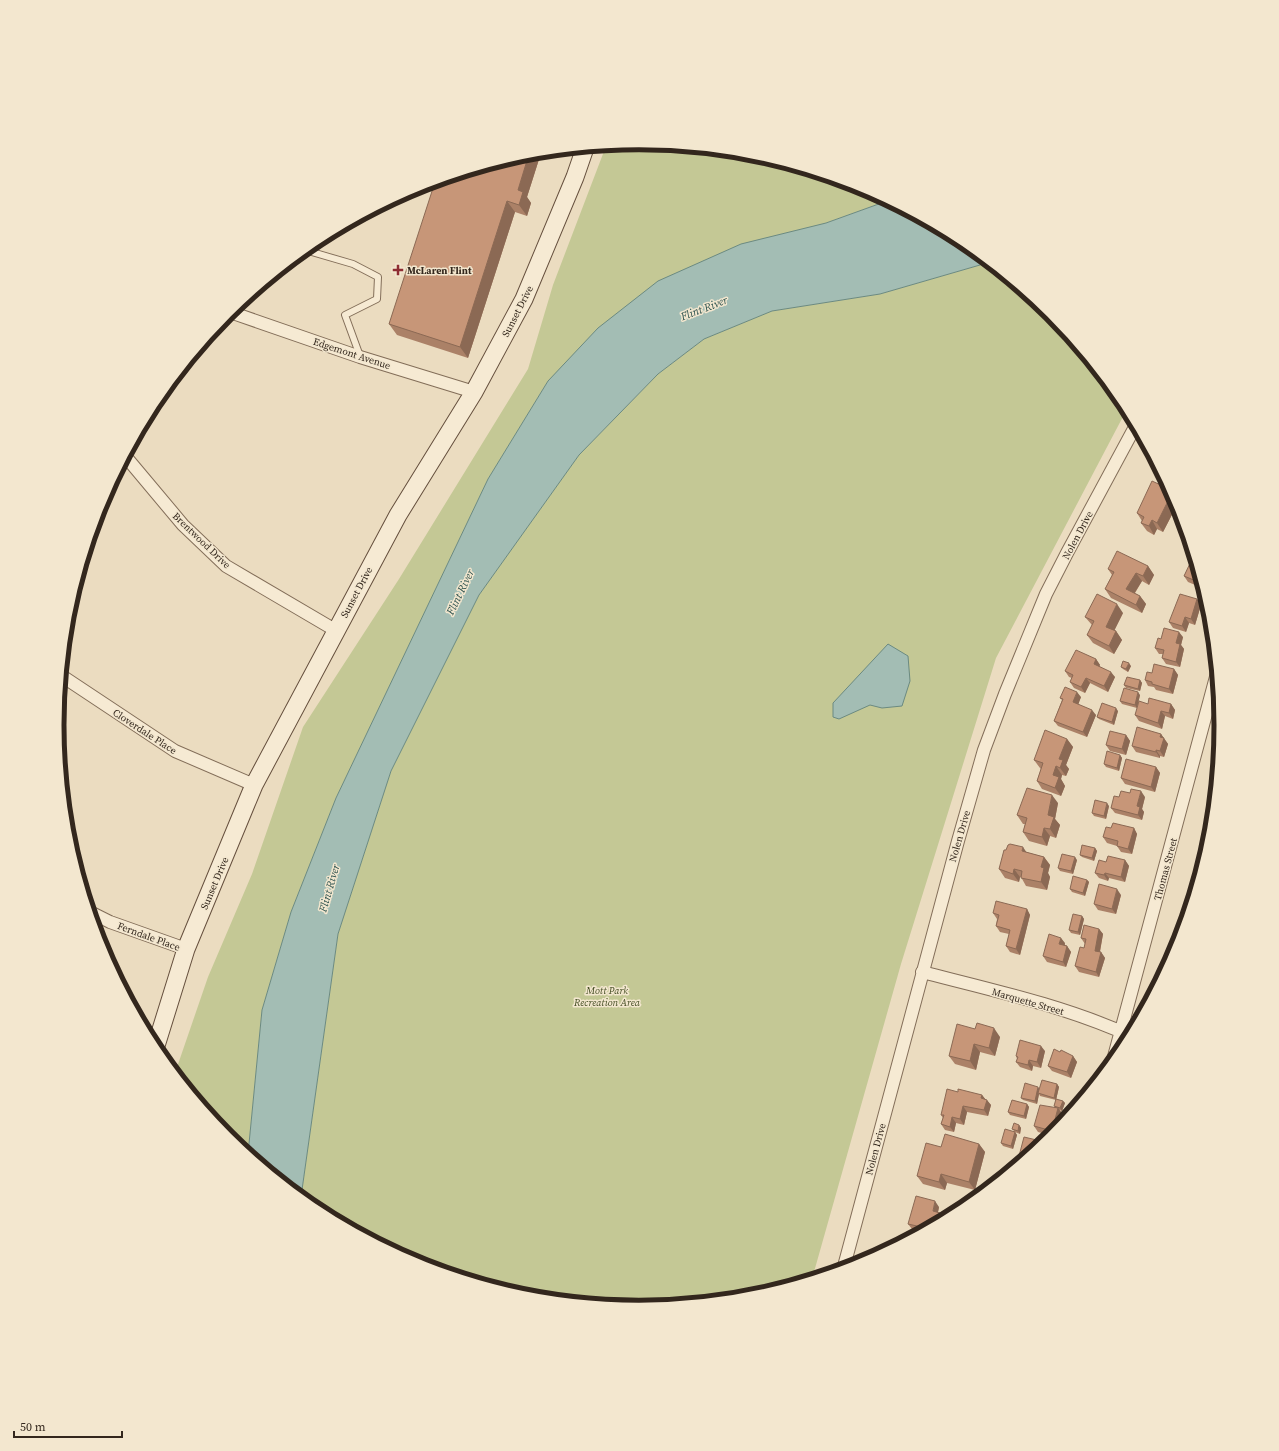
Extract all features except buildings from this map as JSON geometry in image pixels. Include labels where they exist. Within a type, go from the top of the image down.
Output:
[{"type":"street","name":"Sunset Drive","points":[[158,1040],[186,949],[254,785],[335,630],[398,515],[474,392],[524,299],[575,177],[583,153]]},
{"type":"street","name":"Edgemont Avenue","points":[[238,315],[360,357],[474,392]]},
{"type":"street","name":"Nolen Drive","points":[[845,1262],[922,972],[972,792],[1005,694],[1035,619],[1067,553],[1133,430]]},
{"type":"street","name":"Brentwood Drive","points":[[129,460],[183,525],[226,566],[335,630]]},
{"type":"street","name":"Cloverdale Place","points":[[66,679],[175,751],[254,785]]},
{"type":"street","name":"Thomas Street","points":[[1127,1031],[1214,686]]},
{"type":"street","name":"Ferndale Place","points":[[97,915],[110,922],[186,949]]},
{"type":"street","name":"Marquette Street","points":[[922,972],[1042,1004],[1125,1034]]},
{"type":"lane","points":[[313,252],[353,264],[378,277],[377,299],[345,315],[360,357]]},
{"type":"green space","points":[[604,151],[677,151],[752,161],[824,181],[881,203],[826,223],[548,381],[488,479],[336,798],[291,912],[262,1010],[249,1147],[207,1105],[177,1067],[208,977],[252,874],[303,727],[399,579],[528,369],[553,285]]},
{"type":"green space","name":"Mott Park Recreation Area","points":[[982,264],[990,269],[1019,293],[1072,346],[1096,375],[1124,415],[996,658],[901,964],[814,1273],[752,1290],[677,1300],[602,1300],[564,1296],[527,1290],[491,1281],[419,1257],[385,1242],[352,1224],[302,1191],[338,934],[391,771],[479,595],[579,455],[658,374],[704,339],[772,311],[880,294]]},
{"type":"water","name":"Flint River","points":[[881,203],[927,227],[982,264],[880,294],[772,311],[704,339],[658,374],[579,455],[479,595],[391,771],[338,934],[302,1191],[249,1147],[262,1010],[291,912],[336,798],[488,479],[548,381],[598,328],[658,281],[741,244],[826,223]]},
{"type":"water","points":[[888,644],[908,656],[910,681],[902,706],[882,708],[870,705],[839,719],[833,717],[833,703]]},
{"type":"place","name":"McLaren Flint","points":[[398,270]]}]
